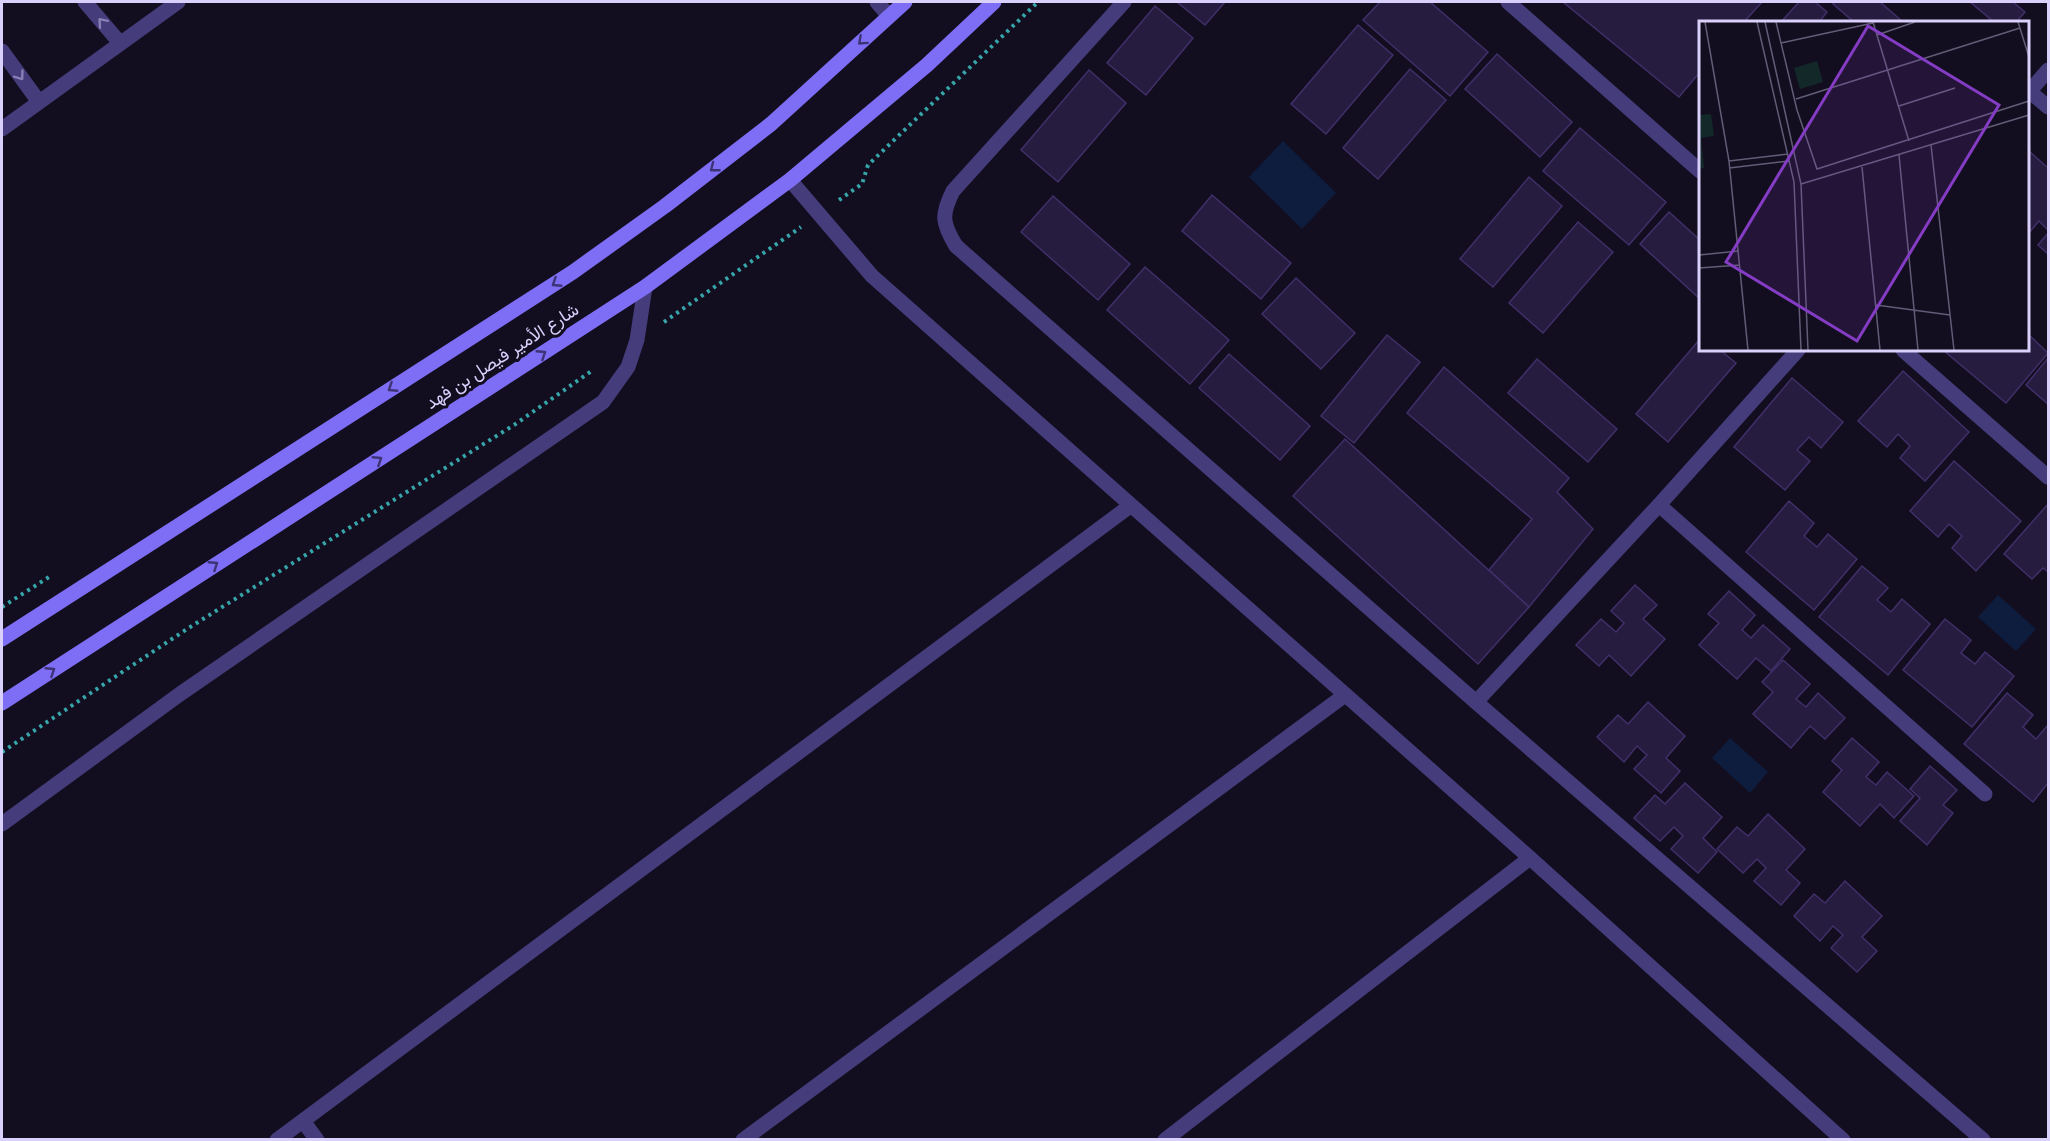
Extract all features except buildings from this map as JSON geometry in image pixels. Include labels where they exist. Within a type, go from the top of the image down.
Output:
[{"type":"main road","name":"شارع الأمير فيصل بن فهد","points":[[2,639],[573,272],[665,206],[771,124],[905,2]]},
{"type":"main road","name":"شارع الأمير فيصل بن فهد","points":[[2,703],[645,287],[790,180],[927,64],[994,2]]},
{"type":"street","points":[[85,2],[120,43]]},
{"type":"street","points":[[2,129],[178,2]]},
{"type":"street","points":[[877,2],[889,16]]},
{"type":"street","points":[[1124,2],[953,190],[945,208],[945,227],[956,246],[1476,702],[1983,1140]]},
{"type":"street","points":[[1509,2],[1699,169]]},
{"type":"street","points":[[2,51],[39,102]]},
{"type":"street","points":[[2049,70],[2029,92],[2049,108]]},
{"type":"street","points":[[790,180],[872,276],[1530,858],[1843,1140]]},
{"type":"street","points":[[2,824],[190,688],[603,402],[628,367],[637,340],[645,287]]},
{"type":"street","points":[[1476,702],[1659,505],[1797,351]]},
{"type":"street","points":[[1905,351],[2049,477]]},
{"type":"street","points":[[1659,505],[1984,794]]},
{"type":"street","points":[[277,1140],[1130,506]]},
{"type":"street","points":[[743,1140],[1345,695]]},
{"type":"street","points":[[1165,1140],[1530,858]]},
{"type":"street","points":[[303,1121],[317,1140]]},
{"type":"path","points":[[637,340],[862,184],[867,165],[1038,2]]},
{"type":"path","points":[[2,752],[187,629],[514,425],[599,367]]},
{"type":"path","points":[[2,607],[52,575]]},
{"type":"water","points":[[1283,141],[1336,193],[1302,229],[1249,177]]},
{"type":"water","points":[[1998,595],[2036,629],[2016,651],[1978,617]]},
{"type":"water","points":[[1730,738],[1768,772],[1750,793],[1712,758]]}]
